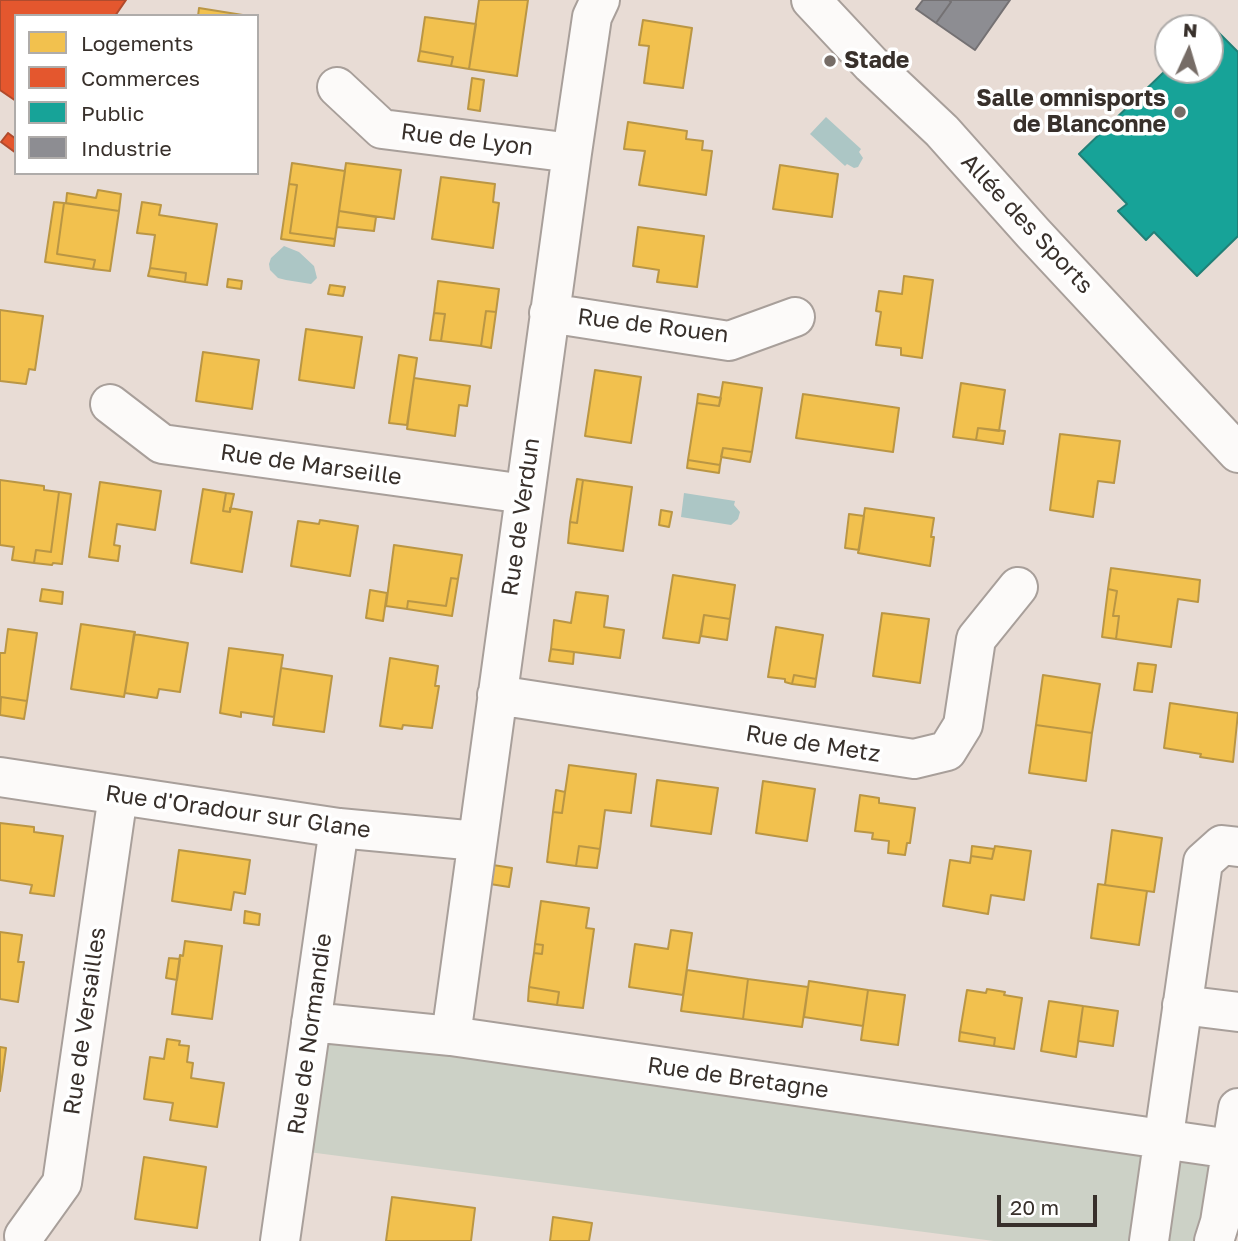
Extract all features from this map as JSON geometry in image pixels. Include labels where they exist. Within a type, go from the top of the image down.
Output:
[{"type":"street","name":"Rue de Verdun","points":[[451,1036],[572,153],[592,17],[600,0]]},
{"type":"street","name":"Allée des Sports","points":[[811,0],[872,64],[942,131],[1238,453]]},
{"type":"street","points":[[832,0],[942,131]]},
{"type":"street","name":"Rue de Lyon","points":[[337,87],[382,130],[572,153]]},
{"type":"street","name":"Rue de Rouen","points":[[550,313],[729,341],[795,317]]},
{"type":"street","name":"Rue de Marseille","points":[[110,404],[162,444],[525,494]]},
{"type":"street","name":"Rue de Metz","points":[[497,695],[914,759],[947,751],[963,725],[975,639],[1018,587]]},
{"type":"street","name":"Rue d'Oradour sur Glane","points":[[0,778],[339,828],[477,841]]},
{"type":"street","name":"Rue de Versailles","points":[[24,1236],[62,1183],[118,795]]},
{"type":"street","name":"Rue de Normandie","points":[[280,1241],[339,828]]},
{"type":"street","points":[[1149,1241],[1203,862],[1222,845],[1238,847]]},
{"type":"street","points":[[1182,1004],[1238,1012]]},
{"type":"street","name":"Rue de Bretagne","points":[[312,1022],[451,1036],[1231,1149]]},
{"type":"street","points":[[1213,1241],[1220,1222],[1238,1108]]},
{"type":"shaded area","points":[[311,1022],[1231,1149],[1214,1241],[994,1241],[293,1150]]},
{"type":"water","points":[[826,117],[861,149],[859,152],[863,158],[858,167],[847,164],[845,166],[810,134]]},
{"type":"water","points":[[284,246],[299,252],[314,266],[317,278],[311,284],[278,278],[270,270],[271,258]]},
{"type":"water","points":[[684,493],[735,501],[734,505],[740,512],[738,519],[731,525],[681,517]]},
{"type":"building: Logements","points":[[479,0],[528,0],[517,76],[469,69]]},
{"type":"building: Logements","points":[[199,8],[236,14],[198,14]]},
{"type":"building: Logements","points":[[425,17],[476,24],[469,69],[451,66],[453,57],[420,51]]},
{"type":"building: Logements","points":[[643,20],[692,28],[683,88],[644,83],[649,46],[639,45]]},
{"type":"building: Logements","points":[[420,51],[453,57],[451,66],[418,61]]},
{"type":"building: Logements","points":[[472,78],[484,80],[480,111],[468,109]]},
{"type":"building: Logements","points":[[628,122],[687,131],[686,139],[703,141],[702,150],[712,151],[706,195],[639,185],[645,151],[624,149]]},
{"type":"building: Logements","points":[[292,163],[345,171],[335,239],[290,233],[297,185],[289,184]]},
{"type":"building: Logements","points":[[346,163],[401,170],[394,219],[339,211]]},
{"type":"building: Logements","points":[[780,165],[838,174],[832,217],[773,209]]},
{"type":"building: Logements","points":[[441,177],[495,184],[493,202],[499,203],[493,248],[432,239]]},
{"type":"building: Logements","points":[[289,184],[297,185],[290,233],[335,239],[334,246],[281,239]]},
{"type":"building: Logements","points":[[98,190],[121,194],[119,211],[66,203],[67,193],[96,198]]},
{"type":"building: Logements","points":[[54,202],[64,203],[57,254],[95,260],[93,269],[45,262]]},
{"type":"building: Logements","points":[[142,202],[161,205],[159,215],[217,224],[207,285],[185,282],[186,273],[150,268],[155,235],[137,233]]},
{"type":"building: Logements","points":[[64,203],[119,211],[110,271],[93,269],[95,260],[57,254]]},
{"type":"building: Logements","points":[[339,211],[376,217],[374,231],[337,227]]},
{"type":"building: Logements","points":[[638,227],[704,236],[697,287],[657,282],[659,270],[633,266]]},
{"type":"building: Logements","points":[[150,268],[186,273],[185,282],[148,276]]},
{"type":"building: Logements","points":[[904,276],[933,280],[922,358],[901,355],[901,348],[876,345],[881,312],[876,311],[879,291],[902,294]]},
{"type":"building: Logements","points":[[228,279],[242,281],[241,289],[227,287]]},
{"type":"building: Logements","points":[[438,281],[499,289],[496,312],[486,311],[481,346],[441,341],[445,314],[434,313]]},
{"type":"building: Logements","points":[[330,285],[345,287],[343,296],[328,294]]},
{"type":"building: Logements","points":[[0,310],[43,316],[35,370],[29,369],[26,384],[0,381]]},
{"type":"building: Logements","points":[[486,311],[496,312],[491,348],[481,346]]},
{"type":"building: Logements","points":[[434,313],[445,314],[441,341],[430,340]]},
{"type":"building: Logements","points":[[306,329],[362,337],[354,388],[299,380]]},
{"type":"building: Logements","points":[[203,352],[259,360],[252,409],[196,401]]},
{"type":"building: Logements","points":[[399,355],[417,358],[407,425],[389,423]]},
{"type":"building: Logements","points":[[595,370],[641,377],[631,443],[585,436]]},
{"type":"building: Logements","points":[[414,378],[470,386],[467,406],[459,405],[455,436],[407,429]]},
{"type":"building: Logements","points":[[723,382],[762,388],[752,452],[723,448],[720,465],[688,460],[697,403],[719,406]]},
{"type":"building: Logements","points":[[961,383],[1005,390],[999,431],[978,428],[976,440],[953,437]]},
{"type":"building: Logements","points":[[698,394],[721,398],[719,406],[697,403]]},
{"type":"building: Logements","points":[[803,394],[899,408],[893,452],[796,438]]},
{"type":"building: Logements","points":[[978,428],[1005,431],[1003,444],[976,440]]},
{"type":"building: Logements","points":[[1060,434],[1120,441],[1114,483],[1098,481],[1093,517],[1050,510]]},
{"type":"building: Logements","points":[[723,448],[752,452],[750,462],[721,457]]},
{"type":"building: Logements","points":[[688,460],[720,465],[719,473],[687,468]]},
{"type":"building: Logements","points":[[577,479],[583,480],[577,523],[570,522]]},
{"type":"building: Logements","points":[[0,480],[44,486],[44,490],[59,492],[51,552],[36,550],[34,563],[12,560],[14,547],[0,545]]},
{"type":"building: Logements","points":[[583,480],[632,487],[623,551],[568,543],[570,522],[577,523]]},
{"type":"building: Logements","points":[[100,482],[161,491],[155,530],[117,524],[114,545],[120,546],[118,561],[89,557]]},
{"type":"building: Logements","points":[[203,489],[226,493],[223,511],[230,512],[230,508],[252,512],[242,572],[191,563]]},
{"type":"building: Logements","points":[[59,492],[71,494],[62,564],[34,563],[36,550],[51,552]]},
{"type":"building: Logements","points":[[226,493],[234,494],[230,512],[223,511]]},
{"type":"building: Logements","points":[[865,508],[934,518],[930,566],[858,553]]},
{"type":"building: Logements","points":[[661,510],[672,512],[669,527],[659,525]]},
{"type":"building: Logements","points":[[849,514],[864,516],[859,550],[845,548]]},
{"type":"building: Logements","points":[[320,520],[358,526],[350,576],[291,566],[298,521],[319,524]]},
{"type":"building: Logements","points":[[394,545],[462,555],[458,579],[451,578],[446,606],[408,601],[407,609],[386,606]]},
{"type":"building: Logements","points":[[1111,568],[1200,580],[1198,602],[1178,599],[1171,647],[1116,639],[1119,616],[1113,616],[1117,591],[1108,589]]},
{"type":"building: Logements","points":[[673,575],[735,585],[730,619],[704,615],[699,643],[663,638]]},
{"type":"building: Logements","points":[[451,578],[458,579],[452,616],[407,609],[408,601],[446,606]]},
{"type":"building: Logements","points":[[42,589],[63,592],[62,604],[40,601]]},
{"type":"building: Logements","points":[[1108,589],[1117,591],[1113,616],[1119,616],[1116,639],[1102,637]]},
{"type":"building: Logements","points":[[370,590],[387,593],[383,621],[366,618]]},
{"type":"building: Logements","points":[[576,592],[608,596],[604,627],[624,630],[620,658],[551,649],[554,620],[571,623]]},
{"type":"building: Logements","points":[[882,613],[929,619],[920,683],[873,676]]},
{"type":"building: Logements","points":[[704,615],[730,619],[727,640],[701,636]]},
{"type":"building: Logements","points":[[81,624],[135,632],[124,697],[71,689]]},
{"type":"building: Logements","points":[[776,627],[823,635],[816,679],[794,675],[792,684],[785,682],[785,679],[768,677]]},
{"type":"building: Logements","points":[[8,629],[37,633],[27,701],[1,697],[0,700],[0,653],[5,653]]},
{"type":"building: Logements","points":[[134,634],[188,643],[180,692],[159,689],[157,698],[125,693]]},
{"type":"building: Logements","points":[[229,648],[283,655],[274,717],[241,712],[241,717],[220,713]]},
{"type":"building: Logements","points":[[551,649],[574,652],[573,664],[549,661]]},
{"type":"building: Logements","points":[[390,658],[438,666],[435,686],[439,686],[432,728],[403,725],[402,729],[380,726]]},
{"type":"building: Logements","points":[[1138,663],[1156,665],[1152,692],[1134,690]]},
{"type":"building: Logements","points":[[281,668],[332,676],[324,732],[273,725]]},
{"type":"building: Logements","points":[[794,675],[816,679],[815,687],[792,684]]},
{"type":"building: Logements","points":[[1043,675],[1100,684],[1092,733],[1036,725]]},
{"type":"building: Logements","points":[[1,697],[27,701],[24,719],[0,715]]},
{"type":"building: Logements","points":[[1170,703],[1238,713],[1233,762],[1164,748]]},
{"type":"building: Logements","points":[[1036,725],[1092,733],[1086,781],[1029,773]]},
{"type":"building: Logements","points":[[569,765],[636,774],[631,813],[605,810],[600,849],[579,846],[576,866],[547,862],[553,812],[562,813]]},
{"type":"building: Logements","points":[[657,780],[718,788],[711,834],[651,826]]},
{"type":"building: Logements","points":[[763,781],[815,789],[807,841],[756,833]]},
{"type":"building: Logements","points":[[556,790],[565,792],[562,813],[553,812]]},
{"type":"building: Logements","points":[[860,795],[879,798],[879,803],[915,808],[910,843],[907,843],[905,855],[888,853],[889,841],[872,839],[873,833],[855,831]]},
{"type":"building: Logements","points":[[0,823],[34,827],[34,832],[63,836],[54,896],[30,893],[32,885],[0,880]]},
{"type":"building: Logements","points":[[1112,830],[1162,838],[1154,892],[1105,885]]},
{"type":"building: Logements","points":[[579,846],[600,849],[597,868],[576,866]]},
{"type":"building: Logements","points":[[972,846],[994,849],[992,859],[971,856]]},
{"type":"building: Logements","points":[[995,846],[1031,851],[1024,900],[991,895],[988,914],[943,906],[950,860],[970,863],[971,856],[992,859]]},
{"type":"building: Logements","points":[[179,850],[250,860],[245,894],[234,892],[231,910],[172,901]]},
{"type":"building: Logements","points":[[493,865],[512,868],[509,887],[490,884]]},
{"type":"building: Logements","points":[[1098,884],[1147,891],[1139,945],[1091,938]]},
{"type":"building: Logements","points":[[541,901],[589,908],[586,928],[594,929],[583,1008],[557,1005],[559,992],[529,987],[534,953],[542,954],[543,945],[535,944]]},
{"type":"building: Logements","points":[[245,911],[260,914],[259,925],[244,923]]},
{"type":"building: Logements","points":[[671,930],[692,933],[683,995],[629,987],[635,944],[668,949]]},
{"type":"building: Logements","points":[[0,932],[22,935],[18,962],[24,962],[18,1002],[0,999]]},
{"type":"building: Logements","points":[[185,941],[222,946],[212,1019],[172,1014],[180,955],[183,956]]},
{"type":"building: Logements","points":[[535,944],[543,945],[542,954],[534,953]]},
{"type":"building: Logements","points":[[169,958],[180,959],[177,980],[166,978]]},
{"type":"building: Logements","points":[[687,970],[748,979],[743,1019],[681,1011]]},
{"type":"building: Logements","points":[[748,979],[808,987],[802,1027],[743,1019]]},
{"type":"building: Logements","points":[[809,981],[868,990],[863,1026],[804,1017]]},
{"type":"building: Logements","points":[[529,987],[559,992],[557,1005],[528,1001]]},
{"type":"building: Logements","points":[[987,989],[1022,998],[1014,1049],[994,1046],[995,1038],[960,1032],[967,990],[986,993]]},
{"type":"building: Logements","points":[[868,990],[905,995],[898,1045],[861,1040]]},
{"type":"building: Logements","points":[[1049,1001],[1083,1006],[1076,1057],[1041,1051]]},
{"type":"building: Logements","points":[[1083,1006],[1118,1011],[1113,1046],[1078,1041]]},
{"type":"building: Logements","points":[[960,1032],[995,1038],[994,1046],[959,1041]]},
{"type":"building: Logements","points":[[167,1039],[189,1046],[187,1062],[193,1063],[191,1078],[224,1083],[217,1127],[170,1120],[173,1103],[144,1099],[150,1057],[164,1059]]},
{"type":"building: Logements","points":[[0,1047],[6,1048],[0,1091]]},
{"type":"building: Logements","points":[[144,1157],[206,1167],[197,1228],[135,1219]]},
{"type":"building: Logements","points":[[392,1197],[475,1208],[471,1241],[386,1241]]},
{"type":"building: Logements","points":[[553,1217],[592,1223],[589,1241],[550,1241]]},
{"type":"building: Commerces","points":[[0,0],[126,0],[116,14],[14,14],[14,100],[0,90]]},
{"type":"building: Commerces","points":[[8,133],[14,138],[14,152],[1,142]]},
{"type":"building: Public","name":"Salle omnisports de Blanconne","points":[[1224,38],[1238,52],[1238,236],[1197,276],[1154,232],[1146,240],[1118,211],[1127,204],[1079,154],[1154,82],[1154,84],[1224,84]]},
{"type":"building: Industrie","points":[[923,0],[951,2],[936,23],[916,9]]},
{"type":"building: Industrie","points":[[949,0],[1010,0],[975,50],[936,23],[951,2]]},
{"type":"place","name":"Stade","points":[[830,61]]},
{"type":"place","name":"Salle omnisports de Blanconne","points":[[1180,112]]}]
